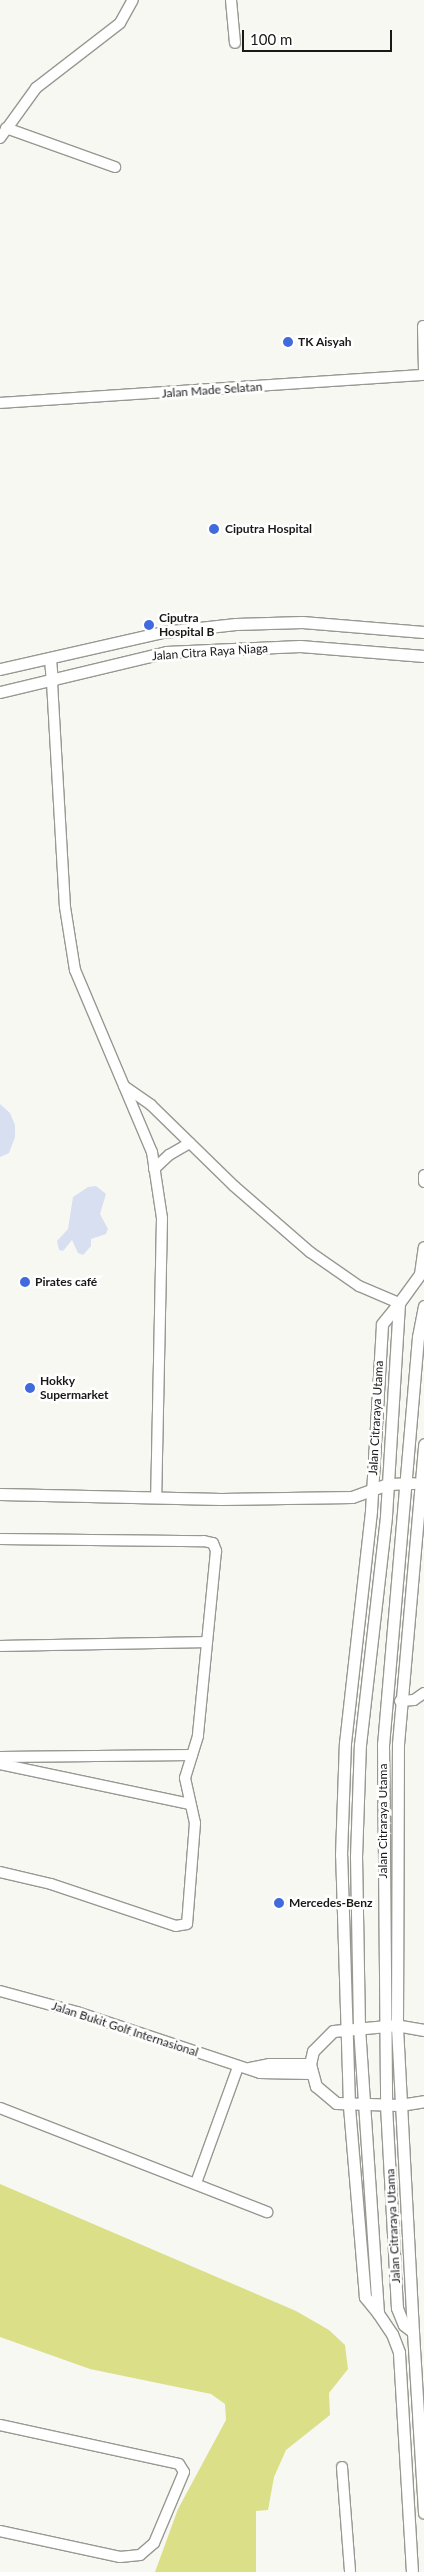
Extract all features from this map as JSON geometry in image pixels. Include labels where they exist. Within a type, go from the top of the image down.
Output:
[{"type":"street","points":[[0,138],[36,88],[120,23],[133,0]]},
{"type":"street","points":[[231,0],[235,43]]},
{"type":"street","points":[[6,128],[115,167]]},
{"type":"street","points":[[423,326],[424,371]]},
{"type":"street","name":"Jalan Made Selatan","points":[[0,403],[424,375]]},
{"type":"street","name":"Jalan Citra Raya Niaga","points":[[0,669],[163,632],[236,624],[302,622],[424,632]]},
{"type":"street","name":"Jalan Citra Raya Niaga","points":[[0,692],[52,682],[166,652],[300,646],[424,656]]},
{"type":"street","points":[[50,659],[66,907],[74,970],[152,1152],[162,1218],[156,1497]]},
{"type":"street","points":[[124,1086],[151,1105],[310,1252],[359,1286],[399,1303]]},
{"type":"street","points":[[154,1169],[169,1155],[190,1143]]},
{"type":"street","points":[[424,1175],[424,1182]]},
{"type":"street","name":"Jalan Citraraya Utama","points":[[412,2572],[399,2352],[392,2334],[365,2297],[349,2105],[341,1855],[346,1742],[371,1510],[382,1324],[420,1274],[424,1246]]},
{"type":"street","name":"Jalan Citraraya Utama","points":[[378,2313],[359,2027],[356,1857],[360,1754],[386,1516],[399,1303]]},
{"type":"street","name":"Jalan Citraraya Utama","points":[[413,2332],[404,2325],[398,2315],[386,2105],[383,2026],[383,1744],[404,1519],[418,1337],[424,1306]]},
{"type":"street","name":"Jalan Citraraya Utama","points":[[424,1444],[400,1701],[397,2025],[424,2513]]},
{"type":"street","points":[[0,1494],[156,1497],[352,1497],[372,1487],[388,1484],[420,1484]]},
{"type":"street","points":[[352,1497],[371,1510],[386,1516],[418,1520]]},
{"type":"street","points":[[0,1539],[210,1542],[216,1552],[205,1642],[198,1736],[185,1778],[195,1823],[189,1920],[184,1926],[51,1884],[0,1872]]},
{"type":"street","points":[[0,1646],[205,1642]]},
{"type":"street","points":[[400,1701],[414,1700],[424,1693]]},
{"type":"street","points":[[0,1757],[192,1755]]},
{"type":"street","points":[[0,1764],[190,1804]]},
{"type":"street","name":"Jalan Bukit Golf Internasional","points":[[0,1991],[77,2012],[238,2067],[250,2068],[267,2074],[310,2069]]},
{"type":"street","points":[[424,2030],[397,2025],[346,2028],[321,2039],[313,2051],[310,2069],[324,2096],[349,2105],[400,2105],[424,2102]]},
{"type":"street","points":[[196,2183],[238,2067]]},
{"type":"street","points":[[0,2108],[267,2212]]},
{"type":"street","points":[[392,2187],[405,2186]]},
{"type":"street","points":[[0,2425],[179,2464],[184,2472],[154,2543],[140,2555],[120,2557],[0,2531]]},
{"type":"street","points":[[404,2461],[422,2459]]},
{"type":"street","points":[[342,2467],[350,2572]]},
{"type":"green space","points":[[0,2184],[296,2311],[329,2330],[345,2345],[348,2369],[329,2393],[330,2415],[286,2450],[274,2477],[268,2510],[256,2511],[256,2572],[155,2572],[178,2509],[226,2420],[225,2404],[211,2394],[90,2369],[0,2337]]},
{"type":"water","points":[[0,1104],[10,1113],[15,1125],[15,1137],[9,1153],[0,1157]]},
{"type":"water","points":[[96,1186],[106,1194],[100,1214],[108,1229],[106,1234],[91,1239],[91,1246],[83,1255],[78,1253],[72,1240],[63,1251],[59,1250],[57,1241],[68,1229],[73,1197],[88,1187]]},
{"type":"place","name":"TK Aisyah","points":[[288,342]]},
{"type":"place","name":"Ciputra Hospital","points":[[214,529]]},
{"type":"place","name":"Ciputra Hospital B","points":[[149,625]]},
{"type":"place","name":"Pirates café","points":[[25,1282]]},
{"type":"place","name":"Hokky Supermarket","points":[[30,1388]]},
{"type":"place","name":"Mercedes-Benz","points":[[279,1903]]}]
